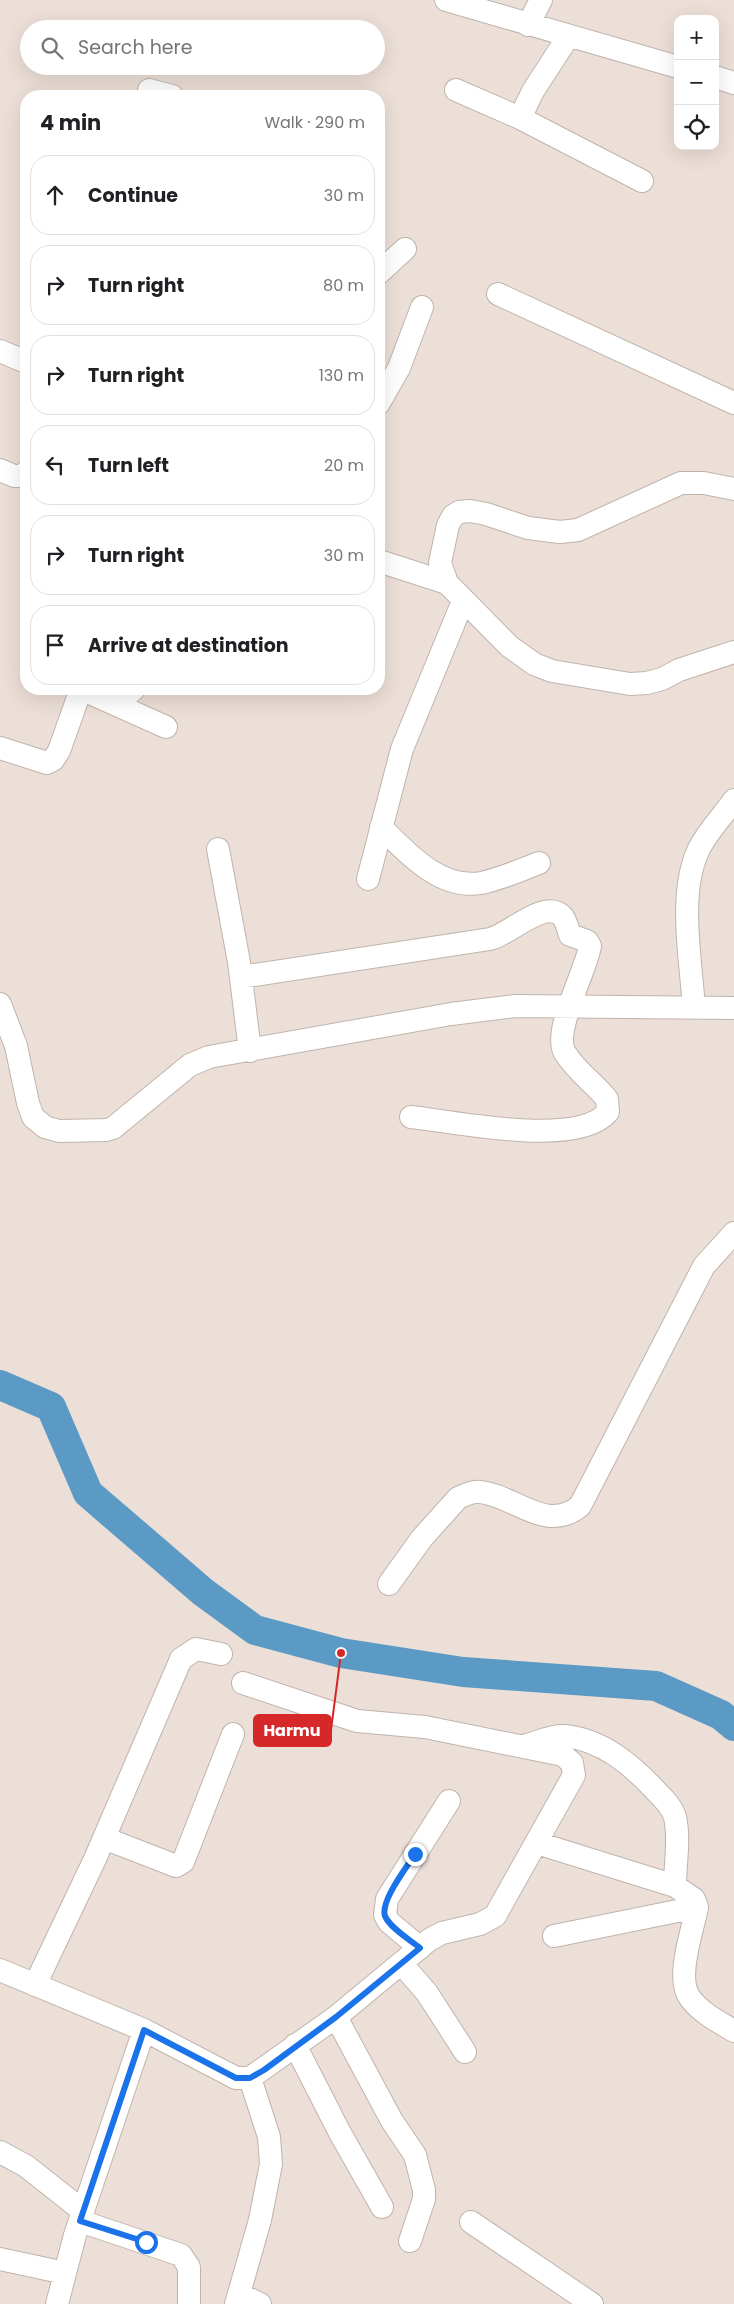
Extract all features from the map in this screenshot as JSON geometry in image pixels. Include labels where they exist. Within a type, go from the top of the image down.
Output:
[{"type":"street","points":[[446,0],[568,37],[674,66]]},
{"type":"street","points":[[528,25],[541,0]]},
{"type":"street","points":[[520,118],[533,91],[568,37]]},
{"type":"street","points":[[719,78],[734,82]]},
{"type":"street","points":[[456,90],[520,118],[642,181]]},
{"type":"street","points":[[385,268],[405,249]]},
{"type":"street","points":[[498,294],[734,403]]},
{"type":"street","points":[[385,392],[399,368],[422,307]]},
{"type":"street","points":[[0,351],[20,359]]},
{"type":"street","points":[[0,470],[14,476],[20,476]]},
{"type":"street","points":[[734,489],[704,483],[681,483],[578,530],[560,532],[528,528],[470,511],[459,512],[452,516],[448,526],[440,563],[447,583],[463,601],[510,646],[534,664],[552,671],[630,684],[647,683],[662,679],[679,670],[734,652]]},
{"type":"street","points":[[385,563],[447,583]]},
{"type":"street","points":[[368,879],[402,749],[463,601]]},
{"type":"street","points":[[0,748],[47,763],[53,760],[59,751],[79,695]]},
{"type":"street","points":[[95,695],[166,727]]},
{"type":"street","points":[[117,704],[127,695]]},
{"type":"street","points":[[694,1008],[687,903],[689,882],[698,850],[734,800]]},
{"type":"street","points":[[381,827],[404,850],[438,876],[456,882],[479,883],[539,863]]},
{"type":"street","points":[[218,849],[241,977],[250,1051]]},
{"type":"street","points":[[241,977],[490,939],[507,933],[532,915],[549,911],[563,917],[570,935],[587,941],[590,946],[570,1006],[562,1048],[581,1074],[607,1099],[609,1110],[600,1119],[565,1131],[530,1132],[412,1117]]},
{"type":"street","points":[[0,1004],[16,1046],[33,1117],[45,1127],[59,1132],[113,1128],[190,1064],[209,1058],[451,1014],[514,1006],[734,1008]]},
{"type":"street","points":[[389,1584],[422,1538],[458,1498],[465,1494],[481,1492],[516,1506],[552,1516],[567,1515],[580,1506],[704,1266],[726,1256],[734,1233]]},
{"type":"street","points":[[35,1985],[104,1838],[181,1659],[196,1648],[221,1654]]},
{"type":"street","points":[[0,1970],[144,2030],[236,2078],[250,2078],[336,2017],[401,1963],[442,1933],[480,1924],[495,1916],[574,1775],[574,1768],[569,1758],[563,1755],[527,1746],[425,1727],[357,1721],[260,1687],[243,1683]]},
{"type":"street","points":[[104,1838],[176,1866],[180,1865],[183,1862],[232,1734]]},
{"type":"street","points":[[527,1746],[560,1736],[567,1736],[595,1744],[610,1752],[639,1773],[674,1815],[677,1831],[674,1886]]},
{"type":"street","points":[[420,1948],[389,1922],[385,1910],[387,1899],[449,1801]]},
{"type":"street","points":[[537,1843],[674,1886],[694,1899],[697,1907],[684,1972],[685,1990],[700,2008],[734,2031]]},
{"type":"street","points":[[554,1936],[697,1907]]},
{"type":"street","points":[[401,1963],[427,1993],[465,2052]]},
{"type":"street","points":[[336,2017],[392,2121],[415,2155],[424,2190],[424,2199],[410,2241]]},
{"type":"street","points":[[57,2304],[82,2216],[144,2030]]},
{"type":"street","points":[[295,2045],[340,2134],[382,2207]]},
{"type":"street","points":[[250,2078],[269,2136],[272,2164],[260,2220],[238,2299],[260,2304]]},
{"type":"street","points":[[0,2152],[26,2166],[82,2216],[181,2255],[189,2267],[189,2304]]},
{"type":"street","points":[[471,2222],[592,2304]]},
{"type":"street","points":[[0,2259],[65,2273]]},
{"type":"waterway","points":[[0,1385],[51,1407],[88,1493],[203,1592],[255,1630],[341,1653],[463,1672],[656,1686],[721,1715],[734,1726]]},
{"type":"place","name":"Harmu","points":[[341,1653]]},
{"type":"route","points":[[146,2242],[80,2221],[144,2030],[236,2078],[250,2078],[264,2070],[295,2045],[336,2017],[420,1948],[389,1922],[385,1915],[387,1899],[415,1854]]}]
